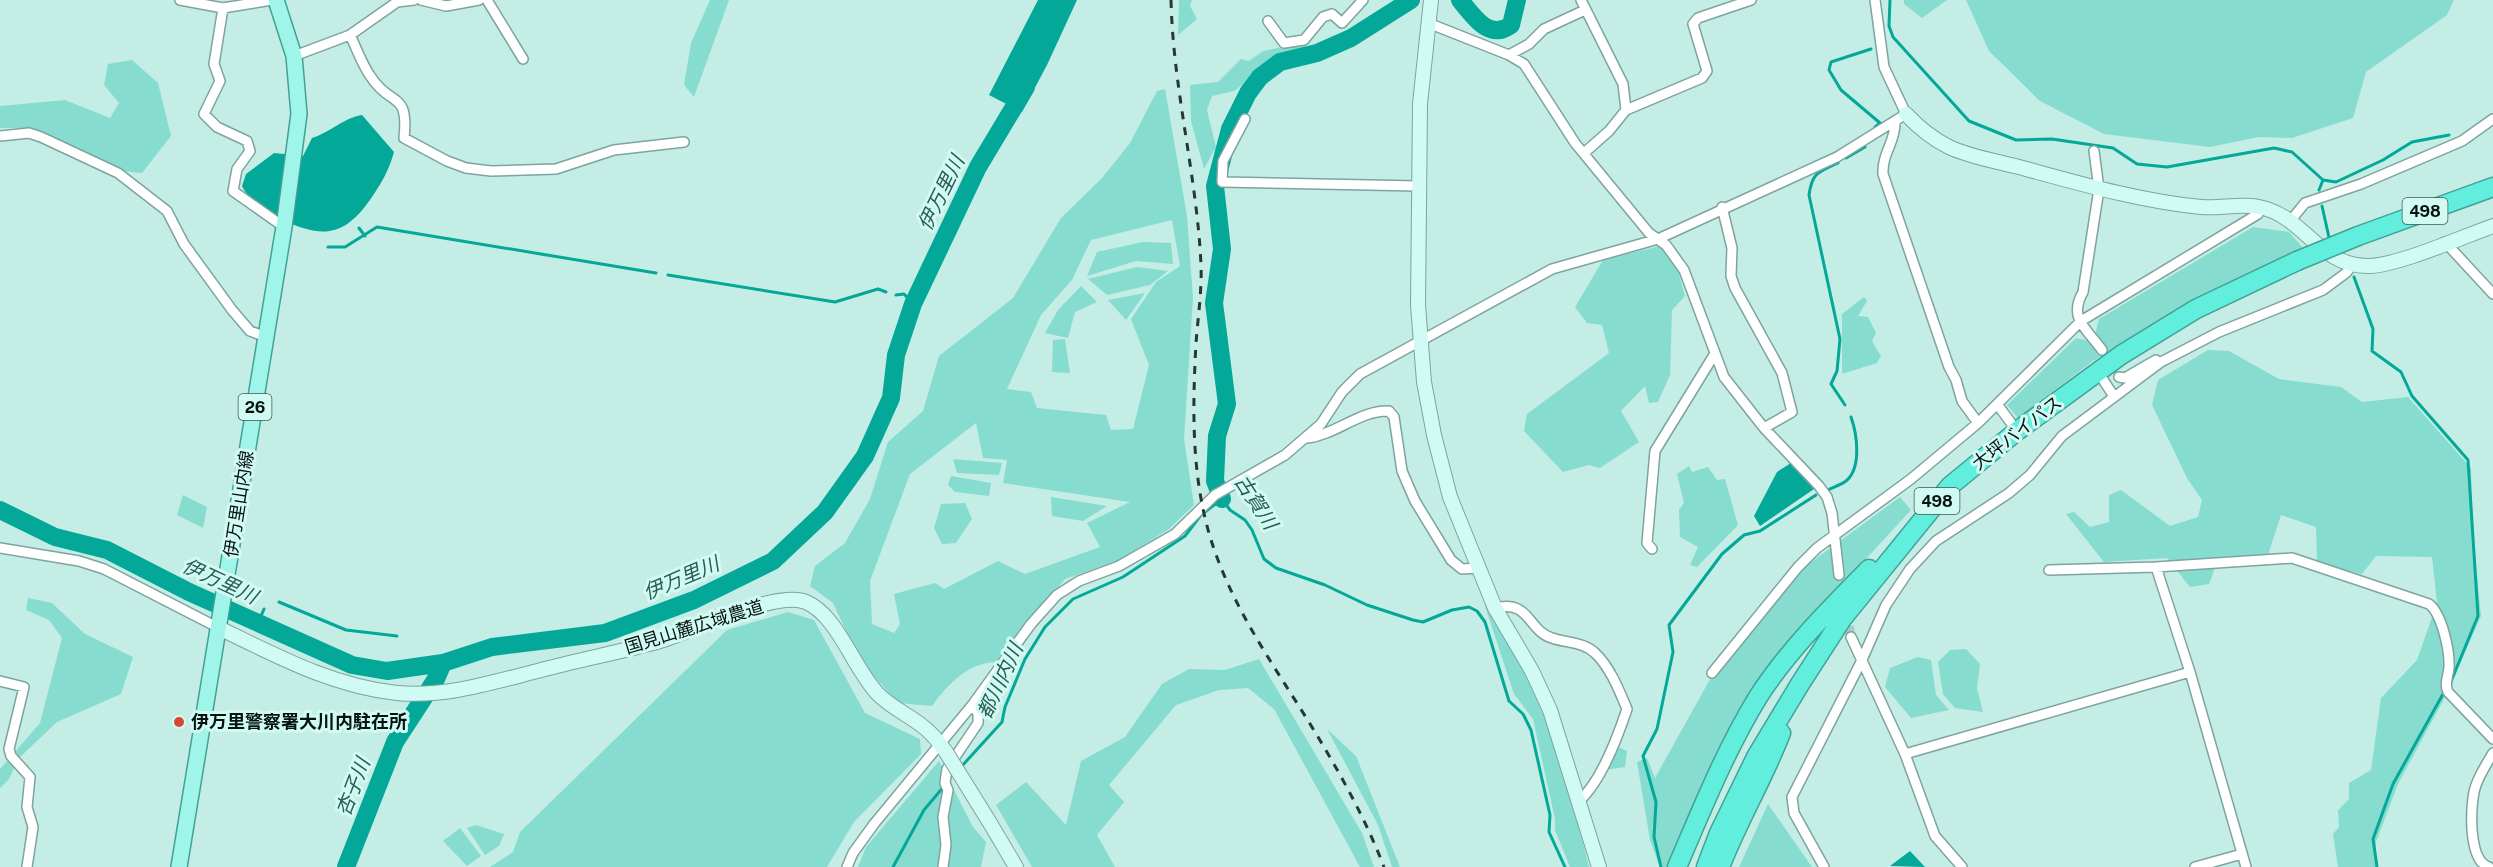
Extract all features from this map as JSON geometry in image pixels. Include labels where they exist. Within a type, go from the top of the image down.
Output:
[{"type":"highway","name":"大坪バイパス","points":[[1706,867],[1719,833],[1756,758],[1800,684],[1842,619],[1950,486],[2017,431],[2098,372],[2196,309],[2297,261],[2358,236],[2493,187]]},
{"type":"highway","points":[[1677,867],[1716,775],[1759,697],[1811,628],[1950,486]]},
{"type":"highway","points":[[1720,867],[1735,829],[1766,771],[1800,684]]},
{"type":"main road","name":"伊万里山内線","points":[[179,867],[284,227],[299,114],[294,56],[274,0]]},
{"type":"street","points":[[180,0],[223,8],[274,0]]},
{"type":"street","points":[[294,56],[350,35],[397,2],[414,0]]},
{"type":"street","points":[[421,0],[446,6],[479,0]]},
{"type":"street","points":[[487,0],[523,59]]},
{"type":"street","points":[[1268,21],[1284,43],[1304,40],[1323,17],[1332,14],[1342,23],[1363,0]]},
{"type":"street","points":[[1581,0],[1623,84],[1626,110]]},
{"type":"street","points":[[1584,153],[1609,131],[1626,110],[1702,78],[1707,71],[1693,24],[1698,18],[1730,4],[1751,0]]},
{"type":"street","points":[[1875,0],[1884,67],[1900,118],[1895,135],[1882,160],[1883,174],[1949,367],[1956,380],[1962,401],[1978,423]]},
{"type":"street","points":[[223,8],[214,64],[220,81],[204,114],[217,127],[247,141],[250,150],[237,169],[233,190],[284,227]]},
{"type":"street","points":[[1509,55],[1528,44],[1544,29],[1585,10]]},
{"type":"street","points":[[1599,867],[1550,710],[1532,670],[1496,608],[1479,568],[1450,497],[1434,435],[1424,382],[1420,340],[1418,186],[1422,78],[1430,11],[1524,64],[1584,153],[1649,233],[1666,244],[1684,270],[1724,377],[1764,428],[1819,486],[1833,513],[1839,575]]},
{"type":"street","points":[[350,35],[372,79],[403,106],[406,116],[404,138],[466,168],[491,171],[555,169],[622,148],[684,142]]},
{"type":"street","points":[[1900,118],[1917,125],[1949,147],[2099,189],[2200,207],[2259,206],[2290,220],[2316,246],[2352,265],[2369,266],[2389,262],[2493,226]]},
{"type":"street","points":[[847,867],[853,853],[943,747],[1031,624],[1057,595],[1079,581],[1119,566],[1175,534],[1219,493],[1285,455],[1308,438],[1321,424],[1342,392],[1360,374],[1552,269],[1658,239],[1722,207],[1838,157],[1900,118]]},
{"type":"street","points":[[1245,119],[1223,160],[1222,182],[1418,186]]},
{"type":"street","points":[[2290,220],[2305,203],[2361,184],[2462,141],[2493,119]]},
{"type":"street","points":[[0,136],[29,133],[118,173],[167,211],[184,244],[232,310],[250,331],[266,337]]},
{"type":"street","points":[[2094,151],[2099,189],[2083,292],[2076,303],[2076,316],[2102,350]]},
{"type":"street","points":[[1712,673],[1798,567],[1817,549],[1834,538],[1978,423],[2081,321],[2258,214],[2259,206]]},
{"type":"street","points":[[1722,207],[1732,248],[1731,276],[1734,288],[1782,372],[1792,412],[1764,428]]},
{"type":"street","points":[[2445,242],[2493,294]]},
{"type":"street","points":[[1824,867],[1794,813],[1792,797],[1861,662],[1886,605],[1910,568],[1936,542],[2009,493],[2030,475],[2062,436],[2161,362],[2218,332],[2323,290],[2346,273],[2352,265]]},
{"type":"street","points":[[1652,549],[1647,543],[1655,452],[1673,427],[1714,355]]},
{"type":"street","points":[[2119,376],[2125,378],[2154,359],[2161,362]]},
{"type":"street","points":[[2098,372],[2114,395]]},
{"type":"street","points":[[1997,404],[2017,431]]},
{"type":"street","points":[[1308,438],[1325,436],[1376,411],[1389,411],[1394,417],[1402,471],[1415,501],[1451,560],[1462,568],[1479,568]]},
{"type":"street","points":[[0,548],[79,561],[104,569],[219,627]]},
{"type":"street","points":[[2049,570],[2156,567],[2292,558],[2429,604],[2440,616],[2449,667],[2445,686],[2448,692],[2493,739]]},
{"type":"street","points":[[2156,567],[2190,672],[2246,867]]},
{"type":"street","name":"国見山麓広域農道","points":[[219,627],[316,675],[357,686],[398,693],[456,690],[664,639],[754,607],[789,599],[804,601],[820,609],[831,621],[849,654],[878,695],[923,726],[943,747],[1016,867]]},
{"type":"street","points":[[1496,608],[1506,605],[1521,609],[1549,638],[1584,645],[1596,653],[1614,679],[1627,709],[1617,738],[1587,794],[1579,801]]},
{"type":"street","points":[[1851,637],[1905,754],[1935,836],[1962,867]]},
{"type":"street","points":[[1905,754],[2190,672]]},
{"type":"street","points":[[0,681],[24,687],[9,749],[11,756],[30,777],[27,807],[33,827],[27,867]]},
{"type":"street","points":[[943,867],[945,845],[943,817],[947,769],[978,723],[978,714],[973,704]]},
{"type":"street","points":[[2489,867],[2479,861],[2475,853],[2472,811],[2480,775],[2493,753]]},
{"type":"street","points":[[2195,867],[2242,854]]},
{"type":"shaded area","points":[[710,0],[729,0],[694,97],[684,85],[691,43]]},
{"type":"shaded area","points":[[1038,0],[1077,0],[1022,112],[989,95]]},
{"type":"shaded area","points":[[1179,0],[1192,0],[1190,6],[1197,19],[1178,35]]},
{"type":"shaded area","points":[[1904,0],[1947,0],[1922,18],[1904,4]]},
{"type":"shaded area","points":[[1966,0],[2454,0],[2447,15],[2366,72],[2353,118],[2292,138],[2259,137],[2210,147],[2104,134],[2040,101],[1989,51]]},
{"type":"shaded area","points":[[1307,42],[1302,54],[1273,62],[1234,91],[1212,96],[1207,110],[1216,147],[1204,169],[1191,121],[1190,85],[1218,82],[1241,59],[1249,61],[1263,51]]},
{"type":"shaded area","points":[[132,60],[158,83],[171,136],[142,173],[122,171],[30,128],[0,128],[0,106],[65,100],[110,118],[119,103],[104,85],[108,64]]},
{"type":"shaded area","points":[[1165,89],[1187,216],[1193,298],[1184,439],[1194,505],[1169,529],[1117,561],[1065,579],[997,662],[968,670],[952,682],[932,706],[898,703],[860,661],[833,603],[810,586],[815,566],[845,543],[870,499],[888,442],[923,411],[939,356],[1013,298],[1061,218],[1102,178],[1130,143],[1157,91]],"holes":[[[1172,220],[1180,266],[1156,282],[1131,319],[1149,365],[1133,429],[1111,430],[1106,415],[1037,408],[1031,392],[1007,389],[1041,315],[1072,280],[1091,240]],[[976,423],[983,458],[1007,460],[1003,483],[1130,502],[1087,523],[1100,547],[1025,574],[998,561],[944,589],[935,583],[894,594],[900,624],[894,633],[872,624],[870,581],[910,474]]]},
{"type":"shaded area","points":[[362,115],[394,152],[385,176],[372,197],[353,219],[343,226],[323,232],[298,226],[265,210],[245,191],[242,186],[246,174],[274,153],[303,156],[312,138],[348,119]]},
{"type":"shaded area","points":[[2253,227],[2289,232],[2303,248],[2194,302],[2093,361],[2018,418],[2007,405],[2076,338],[2093,342],[2099,319]]},
{"type":"shaded area","points":[[1143,242],[1171,243],[1173,264],[1136,261],[1087,276],[1097,252]]},
{"type":"shaded area","points":[[1660,246],[1677,267],[1685,296],[1672,310],[1670,375],[1658,402],[1649,403],[1645,386],[1621,411],[1639,442],[1600,468],[1589,465],[1563,472],[1524,431],[1527,414],[1609,353],[1602,325],[1587,323],[1575,307],[1603,260]]},
{"type":"shaded area","points":[[1137,267],[1168,271],[1150,285],[1107,295],[1088,279]]},
{"type":"shaded area","points":[[1081,286],[1097,302],[1075,312],[1068,338],[1045,333],[1058,310]]},
{"type":"shaded area","points":[[1145,293],[1126,320],[1108,300]]},
{"type":"shaded area","points":[[1864,297],[1867,301],[1858,316],[1868,317],[1876,333],[1872,341],[1881,356],[1877,363],[1842,374],[1842,314]]},
{"type":"shaded area","points":[[1065,339],[1070,373],[1052,372],[1053,340]]},
{"type":"shaded area","points":[[2208,350],[2229,351],[2279,379],[2341,387],[2362,402],[2408,397],[2471,468],[2473,536],[2481,616],[2444,699],[2398,784],[2376,842],[2376,867],[2338,867],[2333,834],[2339,827],[2338,810],[2349,799],[2349,783],[2371,770],[2381,698],[2417,660],[2437,603],[2432,557],[2376,556],[2362,574],[2317,564],[2316,527],[2281,515],[2268,555],[2219,557],[2209,584],[2190,587],[2167,558],[2104,562],[2066,514],[2074,512],[2090,527],[2109,522],[2109,495],[2121,490],[2170,526],[2198,517],[2202,500],[2187,478],[2152,405],[2158,380]]},
{"type":"shaded area","points":[[953,459],[1002,463],[999,475],[957,473]]},
{"type":"shaded area","points":[[1791,463],[1814,489],[1760,526],[1754,516],[1777,472]]},
{"type":"shaded area","points":[[1689,466],[1692,472],[1708,467],[1717,480],[1725,479],[1738,525],[1697,567],[1690,565],[1698,547],[1680,537],[1679,510],[1684,503],[1677,474]]},
{"type":"shaded area","points":[[951,476],[991,483],[989,496],[955,492],[948,485]]},
{"type":"shaded area","points":[[183,495],[207,507],[203,528],[177,515]]},
{"type":"shaded area","points":[[1051,497],[1107,506],[1083,521],[1052,516]]},
{"type":"shaded area","points":[[1900,497],[1911,510],[1806,624],[1669,867],[1660,867],[1650,840],[1637,762],[1647,758],[1655,778],[1709,681],[1806,566]]},
{"type":"shaded area","points":[[965,503],[972,519],[956,543],[942,544],[934,528],[941,504]]},
{"type":"shaded area","points":[[28,598],[52,603],[85,634],[133,657],[121,694],[57,722],[18,759],[9,779],[0,788],[0,769],[40,723],[62,638],[49,620],[26,610]]},
{"type":"shaded area","points":[[1484,603],[1517,659],[1551,734],[1576,814],[1589,867],[1570,867],[1555,830],[1555,819],[1533,719],[1514,694]]},
{"type":"shaded area","points":[[788,612],[814,620],[865,713],[920,739],[921,754],[854,822],[827,867],[490,867],[513,852],[520,832],[727,630]]},
{"type":"shaded area","points":[[1966,649],[1980,664],[1977,688],[1983,712],[1955,708],[1943,694],[1938,662],[1950,650]]},
{"type":"shaded area","points":[[1918,657],[1931,660],[1936,695],[1949,710],[1911,718],[1885,687],[1890,668]]},
{"type":"shaded area","points":[[1259,659],[1362,833],[1374,867],[1360,867],[1274,709],[1248,688],[1219,690],[1176,705],[1109,785],[1124,802],[1097,835],[1115,867],[1032,867],[996,805],[1026,782],[1066,825],[1081,761],[1125,737],[1162,684],[1189,669],[1225,670]]},
{"type":"shaded area","points":[[1327,729],[1356,756],[1400,867],[1392,867],[1378,825]]},
{"type":"shaded area","points":[[1616,746],[1627,751],[1625,767],[1605,770]]},
{"type":"shaded area","points":[[939,761],[973,827],[986,842],[981,867],[858,867],[866,847]]},
{"type":"shaded area","points":[[1768,804],[1812,867],[1739,867]]},
{"type":"shaded area","points":[[476,825],[504,834],[499,846],[485,855],[467,828]]},
{"type":"shaded area","points":[[460,828],[481,856],[467,866],[443,841]]},
{"type":"shaded area","points":[[1910,851],[1925,867],[1890,866]]},
{"type":"waterway","name":"古賀川","points":[[1222,499],[1215,481],[1217,436],[1227,404],[1214,303],[1222,249],[1215,186],[1230,129],[1248,93],[1260,77],[1280,62],[1317,53],[1351,38],[1411,0]]},
{"type":"waterway","name":"古賀川","points":[[1460,0],[1476,20],[1489,29],[1496,30],[1511,25],[1517,0]]},
{"type":"waterway","points":[[1890,0],[1889,26],[1893,37],[1969,121],[2016,140],[2052,139],[2113,148],[2137,164],[2167,167],[2274,148],[2292,152],[2323,180],[2336,182],[2383,160],[2412,142],[2449,135]]},
{"type":"waterway","points":[[1871,49],[1831,62],[1829,70],[1841,90],[1880,123],[1875,127]]},
{"type":"waterway","name":"伊万里川","points":[[0,510],[55,537],[107,550],[189,592],[352,665],[387,671],[443,663],[492,647],[605,633],[694,600],[773,561],[825,512],[865,456],[891,398],[896,355],[913,304],[978,167],[1026,87]]},
{"type":"waterway","points":[[1846,158],[1865,147]]},
{"type":"waterway","points":[[1838,163],[1817,174],[1812,182],[1809,195],[1840,339],[1837,371],[1831,384],[1845,405]]},
{"type":"waterway","points":[[2319,190],[2323,180]]},
{"type":"waterway","points":[[2322,206],[2330,242]]},
{"type":"waterway","points":[[328,247],[345,247],[377,227],[656,273]]},
{"type":"waterway","points":[[359,228],[365,236]]},
{"type":"waterway","points":[[668,275],[835,302],[878,289],[886,292]]},
{"type":"waterway","points":[[2354,277],[2373,329],[2372,351],[2401,372],[2412,396],[2468,460],[2478,616],[2450,684]]},
{"type":"waterway","points":[[896,295],[904,294],[913,304]]},
{"type":"waterway","points":[[1828,490],[1846,481],[1854,468],[1857,451],[1851,417]]},
{"type":"waterway","points":[[1661,867],[1654,837],[1656,802],[1643,756],[1657,729],[1673,652],[1669,625],[1722,554],[1744,535],[1760,531],[1816,495]]},
{"type":"waterway","name":"古賀川","points":[[961,767],[1002,722],[1005,707],[1025,659],[1045,627],[1073,599],[1123,577],[1185,536],[1201,515],[1222,499],[1230,510],[1245,520],[1252,530],[1264,559],[1276,568],[1325,585],[1367,605],[1413,620],[1423,622],[1452,610],[1469,607],[1477,611],[1485,622],[1509,701],[1523,714],[1531,730],[1550,815],[1549,832],[1565,867]]},
{"type":"waterway","points":[[279,602],[346,630],[397,636]]},
{"type":"waterway","points":[[258,623],[264,609]]},
{"type":"waterway","name":"杏子川","points":[[346,867],[395,742],[436,679],[443,663]]},
{"type":"waterway","points":[[2377,867],[2373,839],[2393,784],[2443,694]]},
{"type":"waterway","name":"都川内川","points":[[893,867],[924,810],[945,785]]},
{"type":"tunnel","points":[[1847,613],[1851,637]]},
{"type":"railway","points":[[1171,0],[1176,66],[1199,232],[1201,274],[1196,343],[1194,426],[1198,480],[1209,534],[1238,606],[1344,781],[1384,867]]},
{"type":"place","name":"伊万里警察署大川内駐在所","points":[[179,722]]}]
